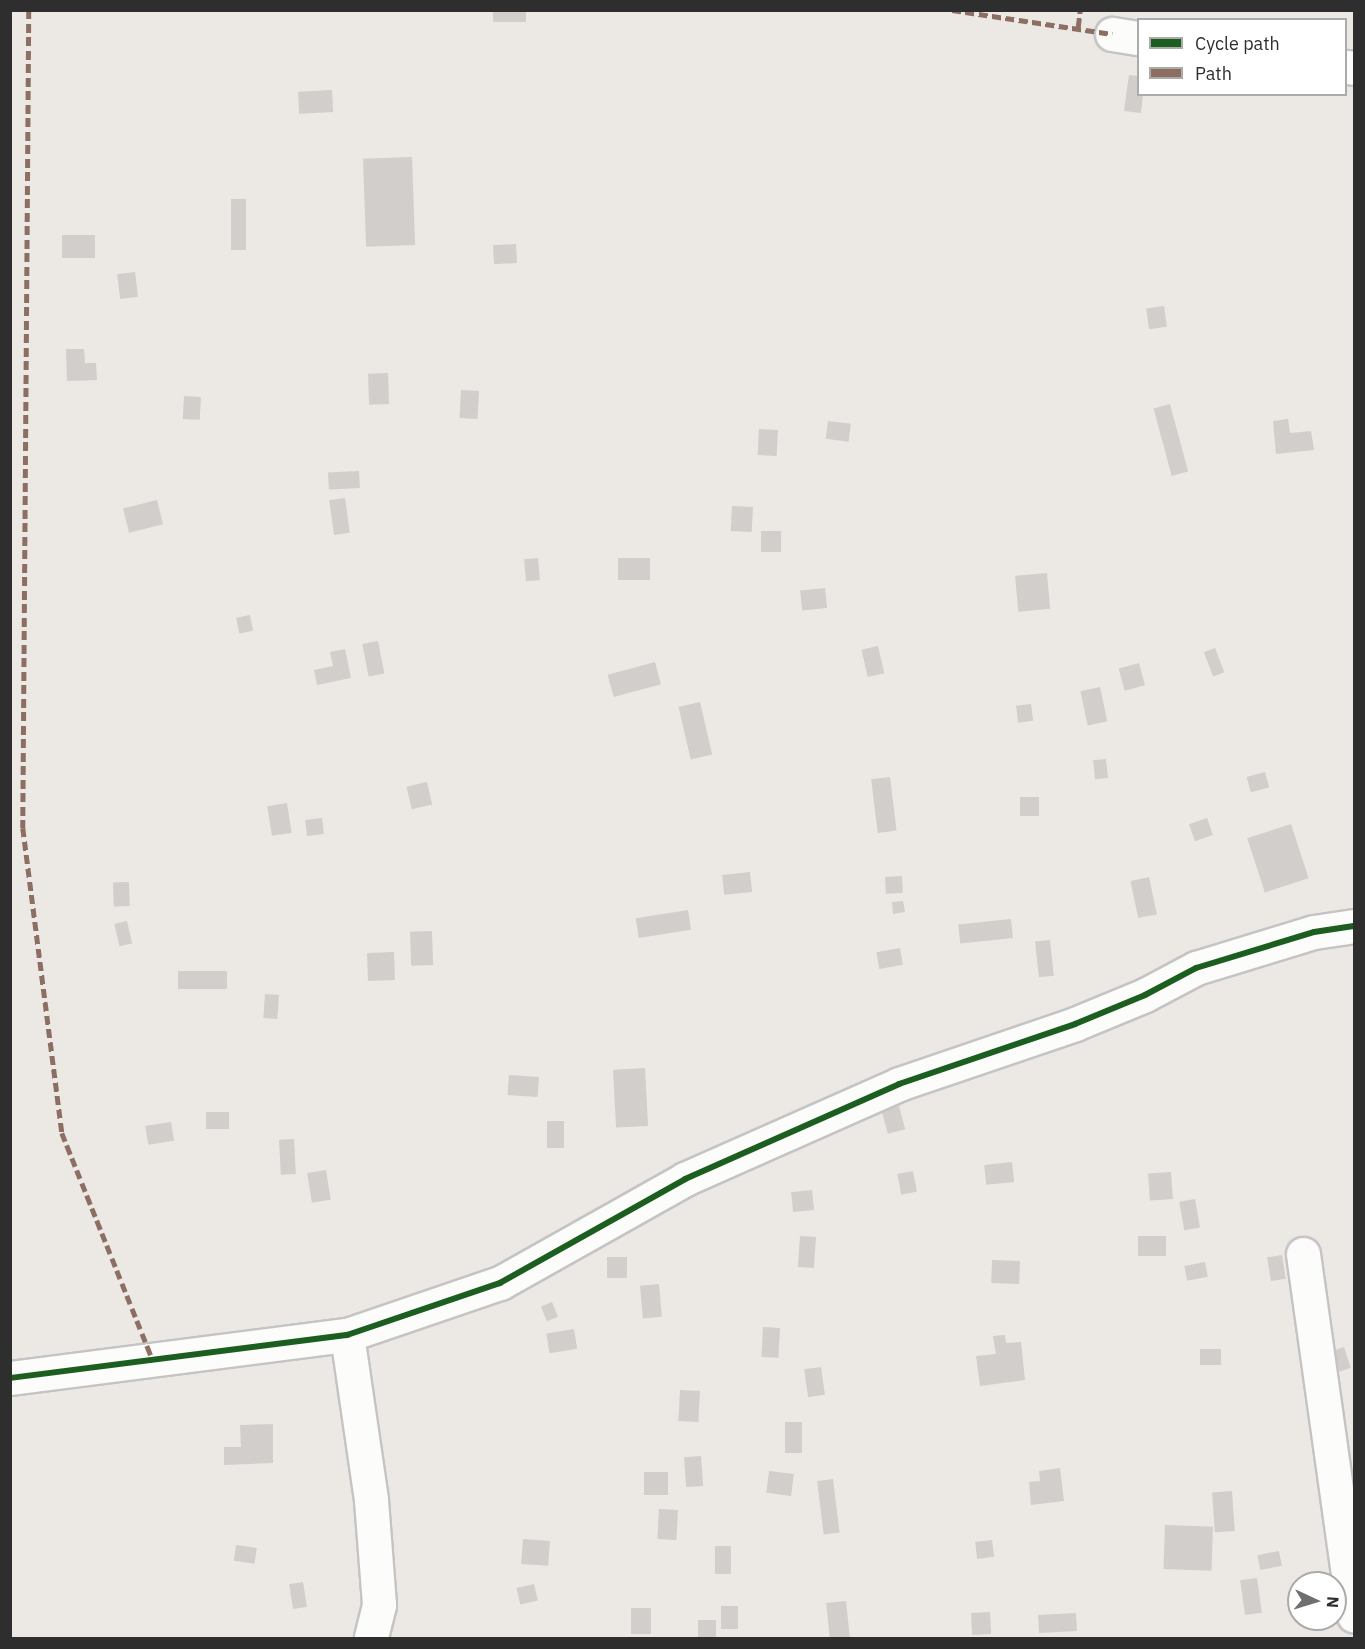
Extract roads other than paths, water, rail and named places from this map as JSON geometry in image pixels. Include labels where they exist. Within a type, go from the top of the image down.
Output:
[{"type":"street","points":[[10,1378],[347,1335],[500,1283],[685,1179],[899,1084],[1075,1024],[1145,995],[1196,968],[1304,935],[1354,926]]},
{"type":"street","points":[[1304,1254],[1354,1615]]},
{"type":"street","points":[[347,1335],[371,1500],[379,1605],[371,1638]]}]
